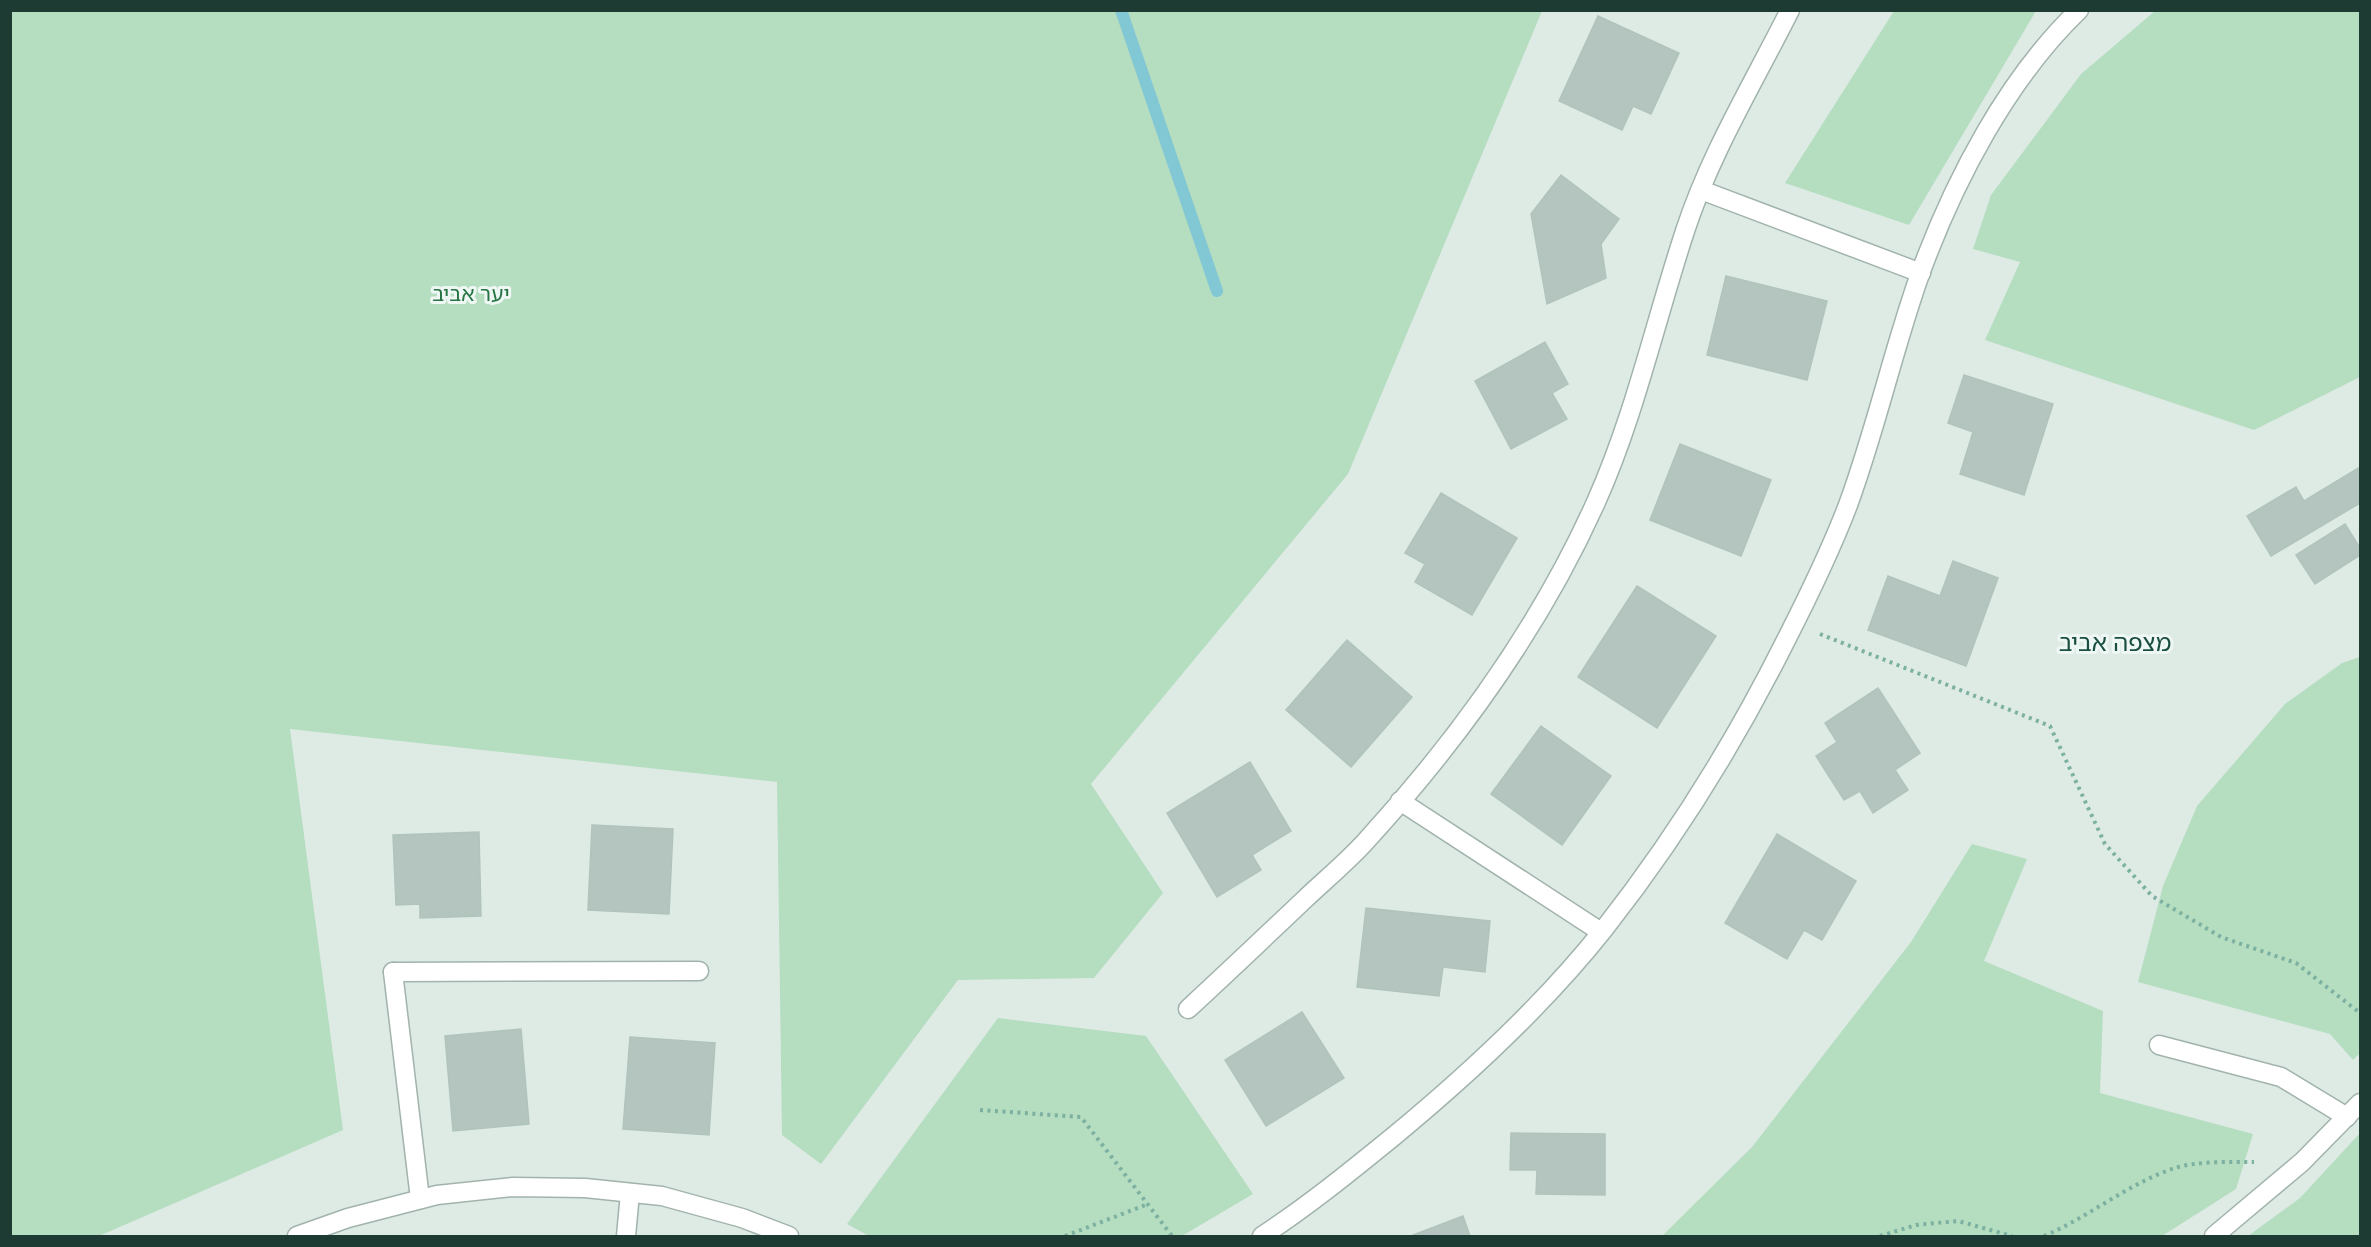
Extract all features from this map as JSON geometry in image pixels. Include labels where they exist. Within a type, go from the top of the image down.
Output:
[{"type":"street","points":[[1188,1009],[1364,843],[1492,685],[1549,595],[1596,504],[1629,421],[1685,229],[1701,190],[1791,10]]},
{"type":"street","points":[[1262,1236],[1309,1205],[1445,1094],[1524,1019],[1601,933],[1662,853],[1714,773],[1767,678],[1813,588],[1848,504],[1921,273],[1958,185],[1988,129],[2020,80],[2054,34],[2079,10]]},
{"type":"street","points":[[1701,190],[1921,273]]},
{"type":"street","points":[[1400,801],[1601,933]]},
{"type":"street","points":[[420,1199],[393,972],[699,971]]},
{"type":"street","points":[[2158,1045],[2281,1077],[2347,1117]]},
{"type":"street","points":[[2214,1236],[2301,1162],[2361,1103]]},
{"type":"street","points":[[297,1236],[348,1218],[436,1195],[513,1187],[585,1188],[662,1196],[742,1218],[789,1236]]},
{"type":"street","points":[[626,1236],[630,1193]]},
{"type":"path","points":[[1794,624],[2050,726],[2105,844],[2152,896],[2221,937],[2296,963],[2361,1013]]},
{"type":"path","points":[[980,1110],[1081,1117],[1172,1236]]},
{"type":"path","points":[[2044,1236],[2070,1226],[2144,1182],[2177,1167],[2228,1162],[2301,1162]]},
{"type":"path","points":[[1065,1236],[1148,1204]]},
{"type":"path","points":[[1880,1236],[1916,1225],[1958,1221],[2012,1236]]},
{"type":"green space","name":"יער אביב","points":[[10,11],[1542,11],[1348,474],[1091,784],[1163,893],[1094,978],[958,980],[821,1164],[782,1135],[777,782],[290,729],[343,1130],[99,1236],[11,1236]]},
{"type":"green space","points":[[1894,11],[2036,11],[1909,225],[1785,183]]},
{"type":"green space","points":[[2155,11],[2360,11],[2360,377],[2254,430],[1985,340],[2020,262],[1973,249],[1991,195],[2081,74]]},
{"type":"green space","points":[[2360,657],[2360,1053],[2353,1060],[2330,1034],[2138,982],[2163,886],[2197,806],[2285,704],[2342,663]]},
{"type":"green space","points":[[1972,844],[2027,859],[1984,961],[2103,1011],[2100,1093],[2253,1134],[2236,1189],[2162,1236],[1662,1236],[1752,1147],[1911,942]]},
{"type":"green space","points":[[998,1018],[1146,1036],[1253,1194],[1182,1236],[869,1236],[847,1224]]},
{"type":"green space","points":[[2360,1133],[2360,1236],[2248,1236],[2300,1198]]},
{"type":"building","points":[[1598,16],[1679,53],[1651,114],[1633,106],[1622,130],[1559,101]]},
{"type":"building","points":[[1561,175],[1619,219],[1601,244],[1606,278],[1547,304],[1531,214]]},
{"type":"building","points":[[1726,276],[1827,301],[1807,380],[1707,355]]},
{"type":"building","points":[[1545,342],[1568,384],[1552,393],[1567,419],[1511,449],[1475,381]]},
{"type":"building","points":[[1964,375],[2053,404],[2024,495],[1960,474],[1973,432],[1948,423]]},
{"type":"building","points":[[1680,444],[1771,480],[1741,556],[1650,520]]},
{"type":"building","points":[[2360,467],[2360,503],[2271,556],[2247,516],[2296,487],[2304,501]]},
{"type":"building","points":[[1441,493],[1517,538],[1472,615],[1415,582],[1425,564],[1405,553]]},
{"type":"building","points":[[2345,524],[2360,548],[2360,555],[2315,584],[2296,555]]},
{"type":"building","points":[[1953,561],[1998,578],[1966,666],[1868,630],[1888,576],[1940,596]]},
{"type":"building","points":[[1637,586],[1716,636],[1657,728],[1578,677]]},
{"type":"building","points":[[1347,640],[1412,697],[1351,767],[1286,710]]},
{"type":"building","points":[[1878,688],[1920,753],[1895,770],[1908,790],[1873,813],[1860,791],[1844,800],[1816,756],[1837,742],[1825,723]]},
{"type":"building","points":[[1541,726],[1611,776],[1562,845],[1491,794]]},
{"type":"building","points":[[1250,762],[1291,831],[1252,855],[1261,870],[1217,897],[1167,813]]},
{"type":"building","points":[[592,825],[673,829],[669,914],[588,910]]},
{"type":"building","points":[[479,832],[481,916],[420,918],[420,904],[396,905],[393,835]]},
{"type":"building","points":[[1777,834],[1856,881],[1822,940],[1804,930],[1787,959],[1725,923]]},
{"type":"building","points":[[1366,908],[1490,921],[1485,972],[1443,967],[1439,996],[1357,987]]},
{"type":"building","points":[[1302,1012],[1344,1078],[1266,1126],[1225,1060]]},
{"type":"building","points":[[521,1029],[529,1124],[453,1131],[445,1036]]},
{"type":"building","points":[[630,1037],[715,1043],[709,1135],[623,1129]]},
{"type":"building","points":[[1511,1133],[1605,1134],[1605,1195],[1536,1194],[1537,1170],[1510,1170]]},
{"type":"building","points":[[1463,1216],[1470,1236],[1413,1235]]},
{"type":"waterway","points":[[1121,10],[1217,291]]},
{"type":"district","name":"מצפה אביב","points":[[2115,643]]}]
